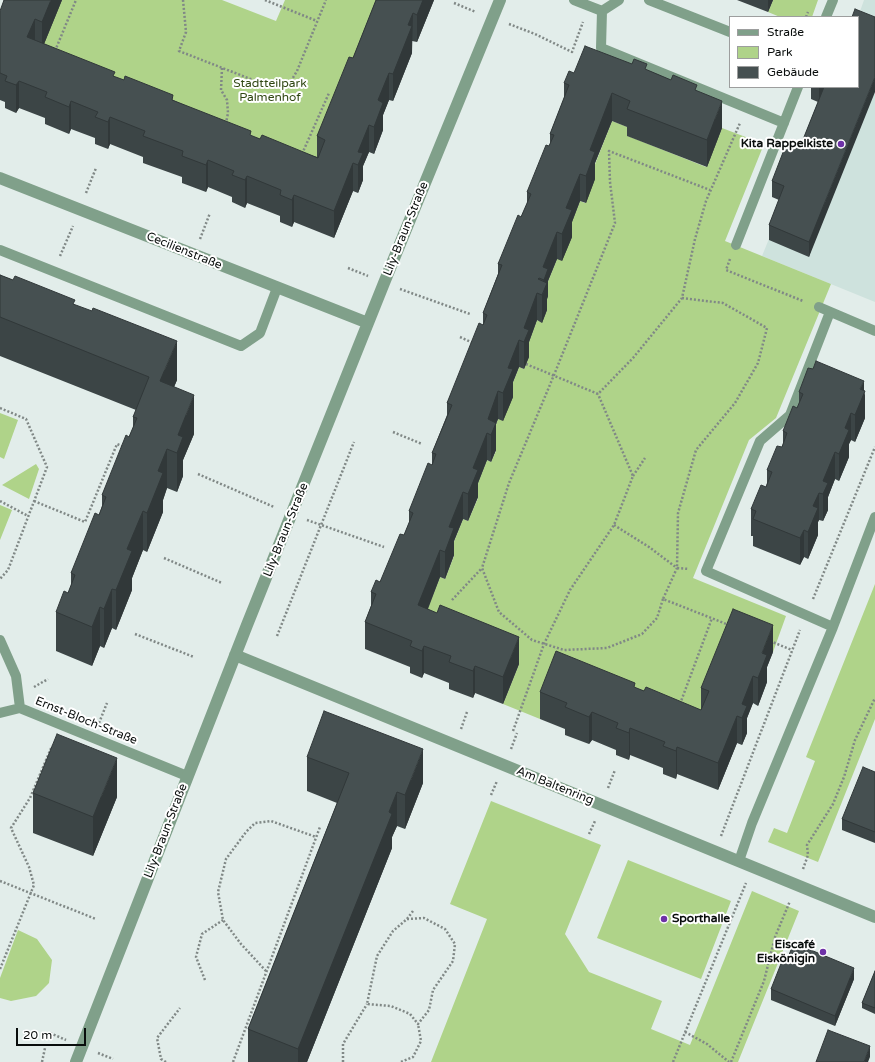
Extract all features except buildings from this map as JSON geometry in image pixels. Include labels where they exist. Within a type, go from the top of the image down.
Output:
[{"type":"street","name":"Lily-Braun-Straße","points":[[76,1062],[235,655],[384,283],[500,0]]},
{"type":"street","name":"Cecilienstraße","points":[[0,178],[368,323]]},
{"type":"street","name":"Am Baltenring","points":[[235,655],[875,917]]},
{"type":"lane","points":[[574,0],[602,11]]},
{"type":"lane","points":[[602,11],[619,0]]},
{"type":"lane","points":[[649,0],[729,32]]},
{"type":"lane","points":[[826,16],[833,0]]},
{"type":"lane","points":[[602,11],[601,48],[784,123]]},
{"type":"lane","points":[[736,245],[798,88]]},
{"type":"lane","points":[[0,250],[241,346],[260,333],[277,288]]},
{"type":"lane","points":[[819,307],[875,331]]},
{"type":"lane","points":[[830,312],[790,415],[760,441],[706,571],[833,627]]},
{"type":"lane","points":[[740,861],[752,823],[833,627],[875,517]]},
{"type":"lane","name":"Ernst-Bloch-Straße","points":[[0,640],[16,676],[20,708],[187,776]]},
{"type":"lane","points":[[0,713],[20,708]]},
{"type":"path","points":[[54,53],[76,0]]},
{"type":"path","points":[[183,0],[186,32],[179,51],[271,87],[283,85],[291,81],[297,71],[326,0]]},
{"type":"path","points":[[265,0],[318,21]]},
{"type":"path","points":[[454,3],[535,34],[572,52],[588,6]]},
{"type":"path","points":[[222,68],[221,90],[227,100],[228,113],[225,125]]},
{"type":"path","points":[[302,154],[329,93]]},
{"type":"path","points":[[598,394],[633,358],[682,298],[695,239],[710,190],[740,121]]},
{"type":"path","points":[[452,600],[482,568],[508,483],[554,375],[615,223],[610,182],[609,151],[710,190]]},
{"type":"path","points":[[54,271],[96,168]]},
{"type":"path","points":[[203,231],[210,213]]},
{"type":"path","points":[[736,245],[726,270],[819,307]]},
{"type":"path","points":[[348,268],[384,283],[470,314]]},
{"type":"path","points":[[482,568],[499,612],[532,640],[564,650],[607,648],[642,634],[657,618],[663,599],[677,568],[678,513],[696,450],[736,403],[758,363],[767,328],[723,303],[682,298]]},
{"type":"path","points":[[460,337],[479,345]]},
{"type":"path","points":[[526,364],[598,394],[633,476]]},
{"type":"path","points":[[0,408],[26,419],[47,467],[8,570],[0,579]]},
{"type":"path","points":[[392,432],[422,444]]},
{"type":"path","points":[[277,636],[354,442]]},
{"type":"path","points":[[85,522],[117,444],[129,449]]},
{"type":"path","points":[[715,851],[792,650],[875,447]]},
{"type":"path","points":[[513,731],[544,644],[570,590],[614,525],[633,476],[644,458]]},
{"type":"path","points":[[0,501],[28,516]]},
{"type":"path","points":[[34,501],[92,524]]},
{"type":"path","points":[[614,525],[649,546],[677,568],[706,571]]},
{"type":"path","points":[[164,558],[222,583]]},
{"type":"path","points":[[663,599],[734,627]]},
{"type":"path","points":[[679,705],[712,618]]},
{"type":"path","points":[[135,634],[194,657]]},
{"type":"path","points":[[763,639],[792,650]]},
{"type":"path","points":[[0,969],[34,885],[29,867],[11,828],[30,798],[52,746]]},
{"type":"path","points":[[266,971],[241,944],[223,920],[218,892],[226,859],[246,832],[255,823],[271,820],[316,837]]},
{"type":"path","points":[[233,1062],[320,827]]},
{"type":"path","points":[[673,1062],[748,877]]},
{"type":"path","points":[[0,881],[96,919]]},
{"type":"path","points":[[343,1062],[343,1044],[367,1004],[377,956],[393,932],[413,911]]},
{"type":"path","points":[[407,919],[424,918],[445,928],[455,944],[454,961],[433,990],[429,1010],[418,1024]]},
{"type":"path","points":[[205,980],[196,957],[202,934],[223,920]]},
{"type":"path","points":[[367,1004],[391,1006],[410,1014],[418,1024],[421,1041],[413,1057],[401,1062]]},
{"type":"path","points":[[166,1062],[161,1059],[157,1038],[180,1008]]},
{"type":"path","points":[[686,1032],[706,1044],[729,1062]]},
{"type":"path","points":[[42,1062],[45,1048]]},
{"type":"shaded area","name":"Kita Rappelkiste","points":[[864,0],[875,0],[875,302],[762,256],[784,202],[857,88],[859,88],[858,16]]},
{"type":"green space","name":"Stadtteilpark Palmenhof","points":[[62,0],[222,0],[276,21],[285,0],[387,0],[317,163],[35,46]]},
{"type":"green space","points":[[773,0],[818,0],[812,16],[778,16],[768,12]]},
{"type":"green space","points":[[612,121],[630,128],[628,136],[706,167],[722,128],[764,144],[725,241],[831,284],[776,418],[749,440],[693,578],[786,616],[773,652],[733,636],[701,715],[556,679],[540,719],[503,704],[519,664],[418,633],[440,577],[445,579],[454,556],[449,554],[463,519],[468,521],[478,498],[473,495],[487,460],[491,462],[496,451],[488,446],[498,419],[503,420],[508,395],[519,367],[524,369],[529,357],[524,355],[537,320],[542,322],[547,310],[543,294],[580,201],[585,203],[590,177]]},
{"type":"green space","points":[[0,413],[18,420],[4,459],[0,457]]},
{"type":"green space","points":[[36,464],[39,469],[29,499],[2,485]]},
{"type":"green space","points":[[0,505],[12,510],[0,540]]},
{"type":"green space","points":[[875,584],[875,719],[818,862],[768,842],[774,828],[787,833],[815,761],[806,757]]},
{"type":"green space","points":[[491,801],[601,845],[565,934],[589,972],[662,1001],[651,1029],[690,1045],[752,891],[799,911],[738,1062],[431,1062],[487,919],[450,904]]},
{"type":"green space","name":"Sporthalle","points":[[628,860],[731,901],[701,979],[597,938]]},
{"type":"green space","points":[[18,930],[37,939],[52,960],[49,983],[36,996],[11,1001],[0,998],[0,978]]},
{"type":"place","name":"Kita Rappelkiste","points":[[841,144]]},
{"type":"place","name":"Sporthalle","points":[[664,919]]},
{"type":"place","name":"Eiscafé Eiskönigin","points":[[823,952]]}]
